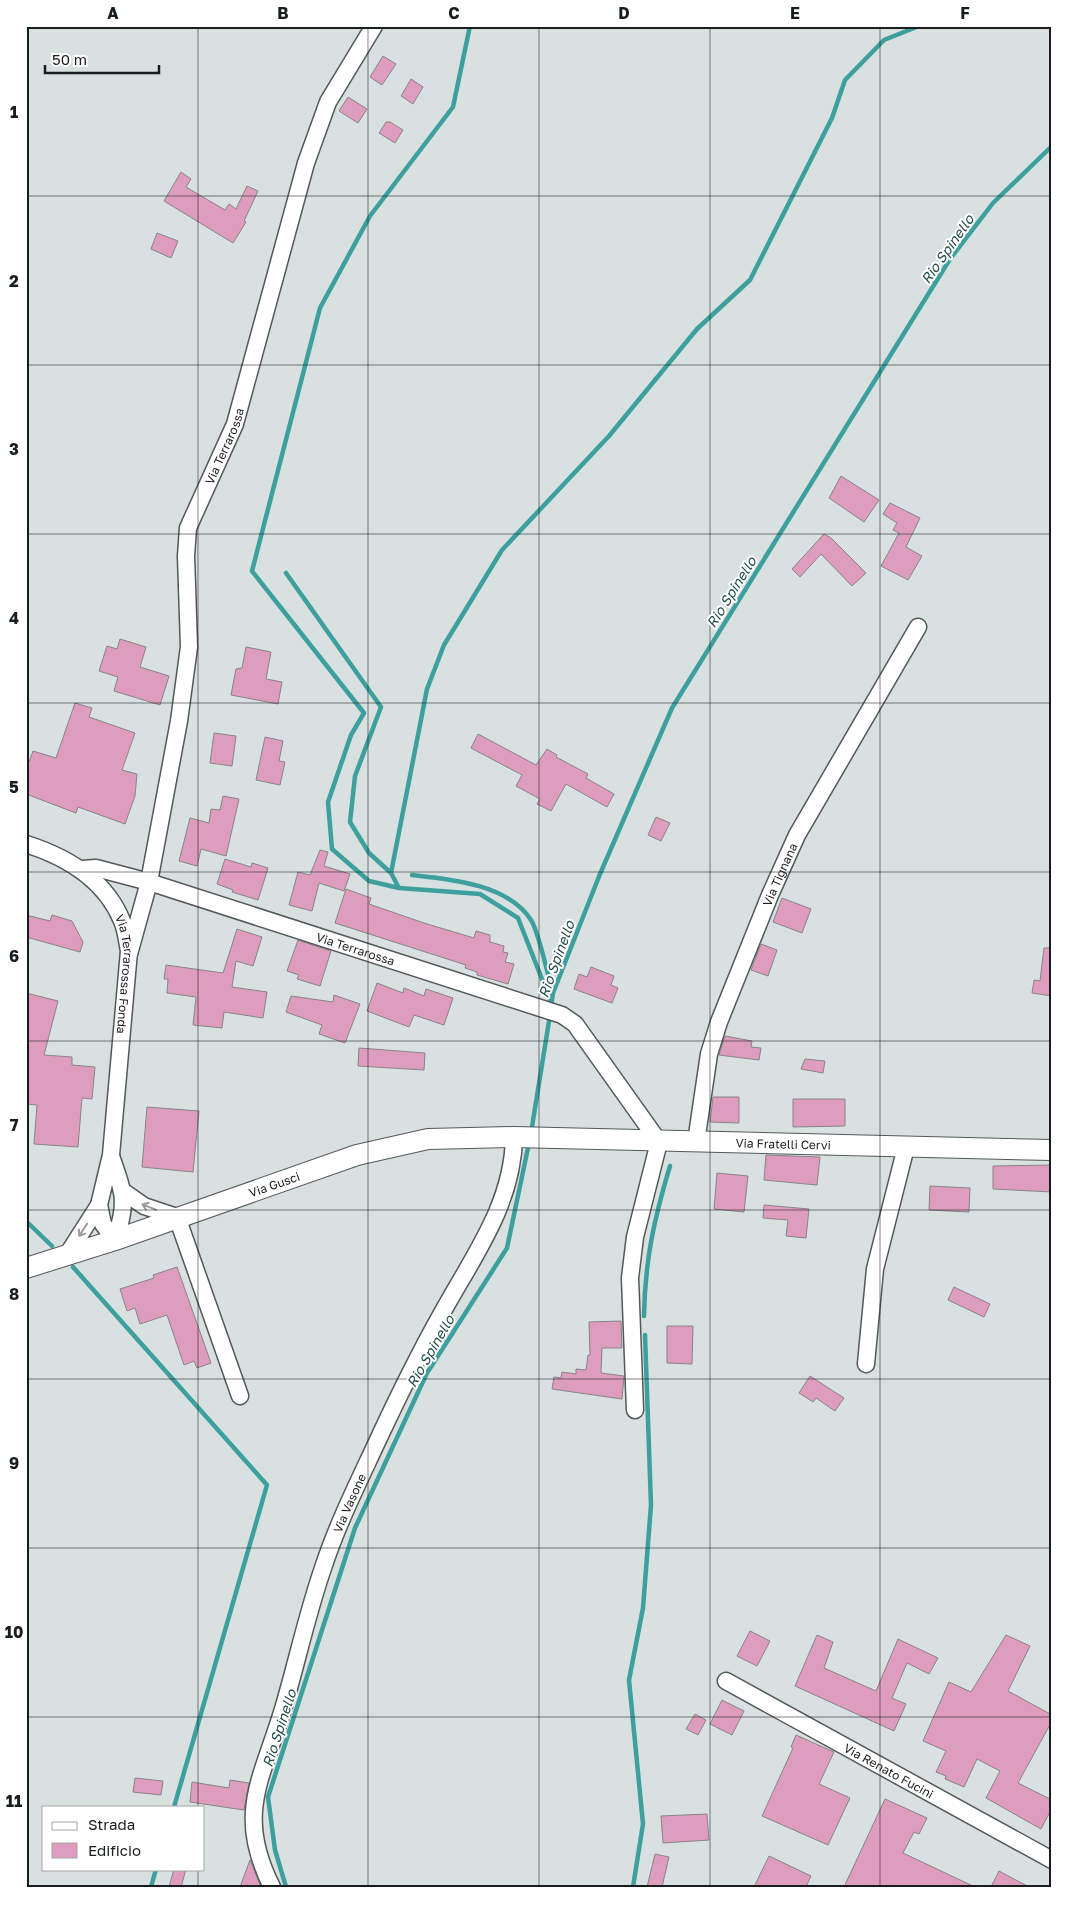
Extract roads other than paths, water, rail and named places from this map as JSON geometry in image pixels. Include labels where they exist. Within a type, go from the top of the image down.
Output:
[{"type":"street","name":"Via Terrarossa","points":[[129,954],[149,882],[180,721],[189,646],[186,556],[188,528],[235,424],[303,173],[325,111],[345,72],[374,26]]},
{"type":"street","name":"Via Tignana","points":[[696,1142],[709,1054],[719,1022],[770,895],[797,835],[918,627]]},
{"type":"street","name":"Via Terrarossa Fonda","points":[[26,844],[57,854],[82,869],[108,896],[122,921],[129,954],[110,1155],[99,1205]]},
{"type":"street","name":"Via Terrarossa","points":[[82,869],[96,868],[149,882],[562,1015],[575,1024],[584,1034],[659,1142]]},
{"type":"street","name":"Via Fratelli Cervi","points":[[522,1138],[1052,1150]]},
{"type":"street","name":"Via Gusci","points":[[26,1268],[115,1240],[339,1160],[378,1149],[428,1139],[522,1138]]},
{"type":"street","name":"Via Vasone","points":[[272,1887],[260,1863],[256,1845],[253,1819],[254,1800],[283,1710],[320,1574],[340,1524],[396,1402],[440,1316],[472,1264],[495,1219],[522,1138]]},
{"type":"street","points":[[636,1410],[630,1278],[635,1237],[659,1142]]},
{"type":"street","points":[[866,1364],[874,1269],[906,1147]]},
{"type":"street","points":[[110,1155],[124,1192],[124,1215],[115,1240]]},
{"type":"street","points":[[124,1192],[144,1206],[177,1217],[240,1396]]},
{"type":"street","points":[[99,1205],[103,1224],[115,1240]]},
{"type":"street","points":[[67,1255],[99,1205]]},
{"type":"street","name":"Via Renato Fucini","points":[[726,1680],[1052,1860]]},
{"type":"waterway","points":[[399,888],[369,881],[332,849],[328,802],[351,735],[364,713],[252,571],[320,308],[370,216],[453,107],[470,26]]},
{"type":"waterway","points":[[551,1002],[518,918],[480,894],[399,888],[391,873],[427,689],[444,645],[502,550],[609,436],[697,329],[750,280],[832,118],[845,80],[884,40],[919,26]]},
{"type":"waterway","name":"Rio Spinello","points":[[551,1007],[553,993],[600,874],[672,708],[950,259],[993,203],[1052,146]]},
{"type":"waterway","points":[[286,573],[381,707],[355,776],[350,822],[369,853],[391,873]]},
{"type":"waterway","points":[[412,875],[477,886],[508,898],[521,908],[534,926],[553,993]]},
{"type":"waterway","name":"Rio Spinello","points":[[531,1133],[550,1015]]},
{"type":"waterway","name":"Rio Spinello","points":[[286,1887],[275,1850],[268,1797],[355,1528],[427,1373],[507,1248],[529,1143]]},
{"type":"waterway","points":[[644,1316],[646,1276],[651,1240],[670,1166]]},
{"type":"waterway","points":[[26,1221],[52,1246]]},
{"type":"waterway","points":[[73,1267],[267,1485],[174,1806]]},
{"type":"waterway","points":[[633,1887],[643,1824],[629,1680],[643,1608],[651,1505],[645,1335]]},
{"type":"waterway","points":[[151,1887],[156,1870]]}]
